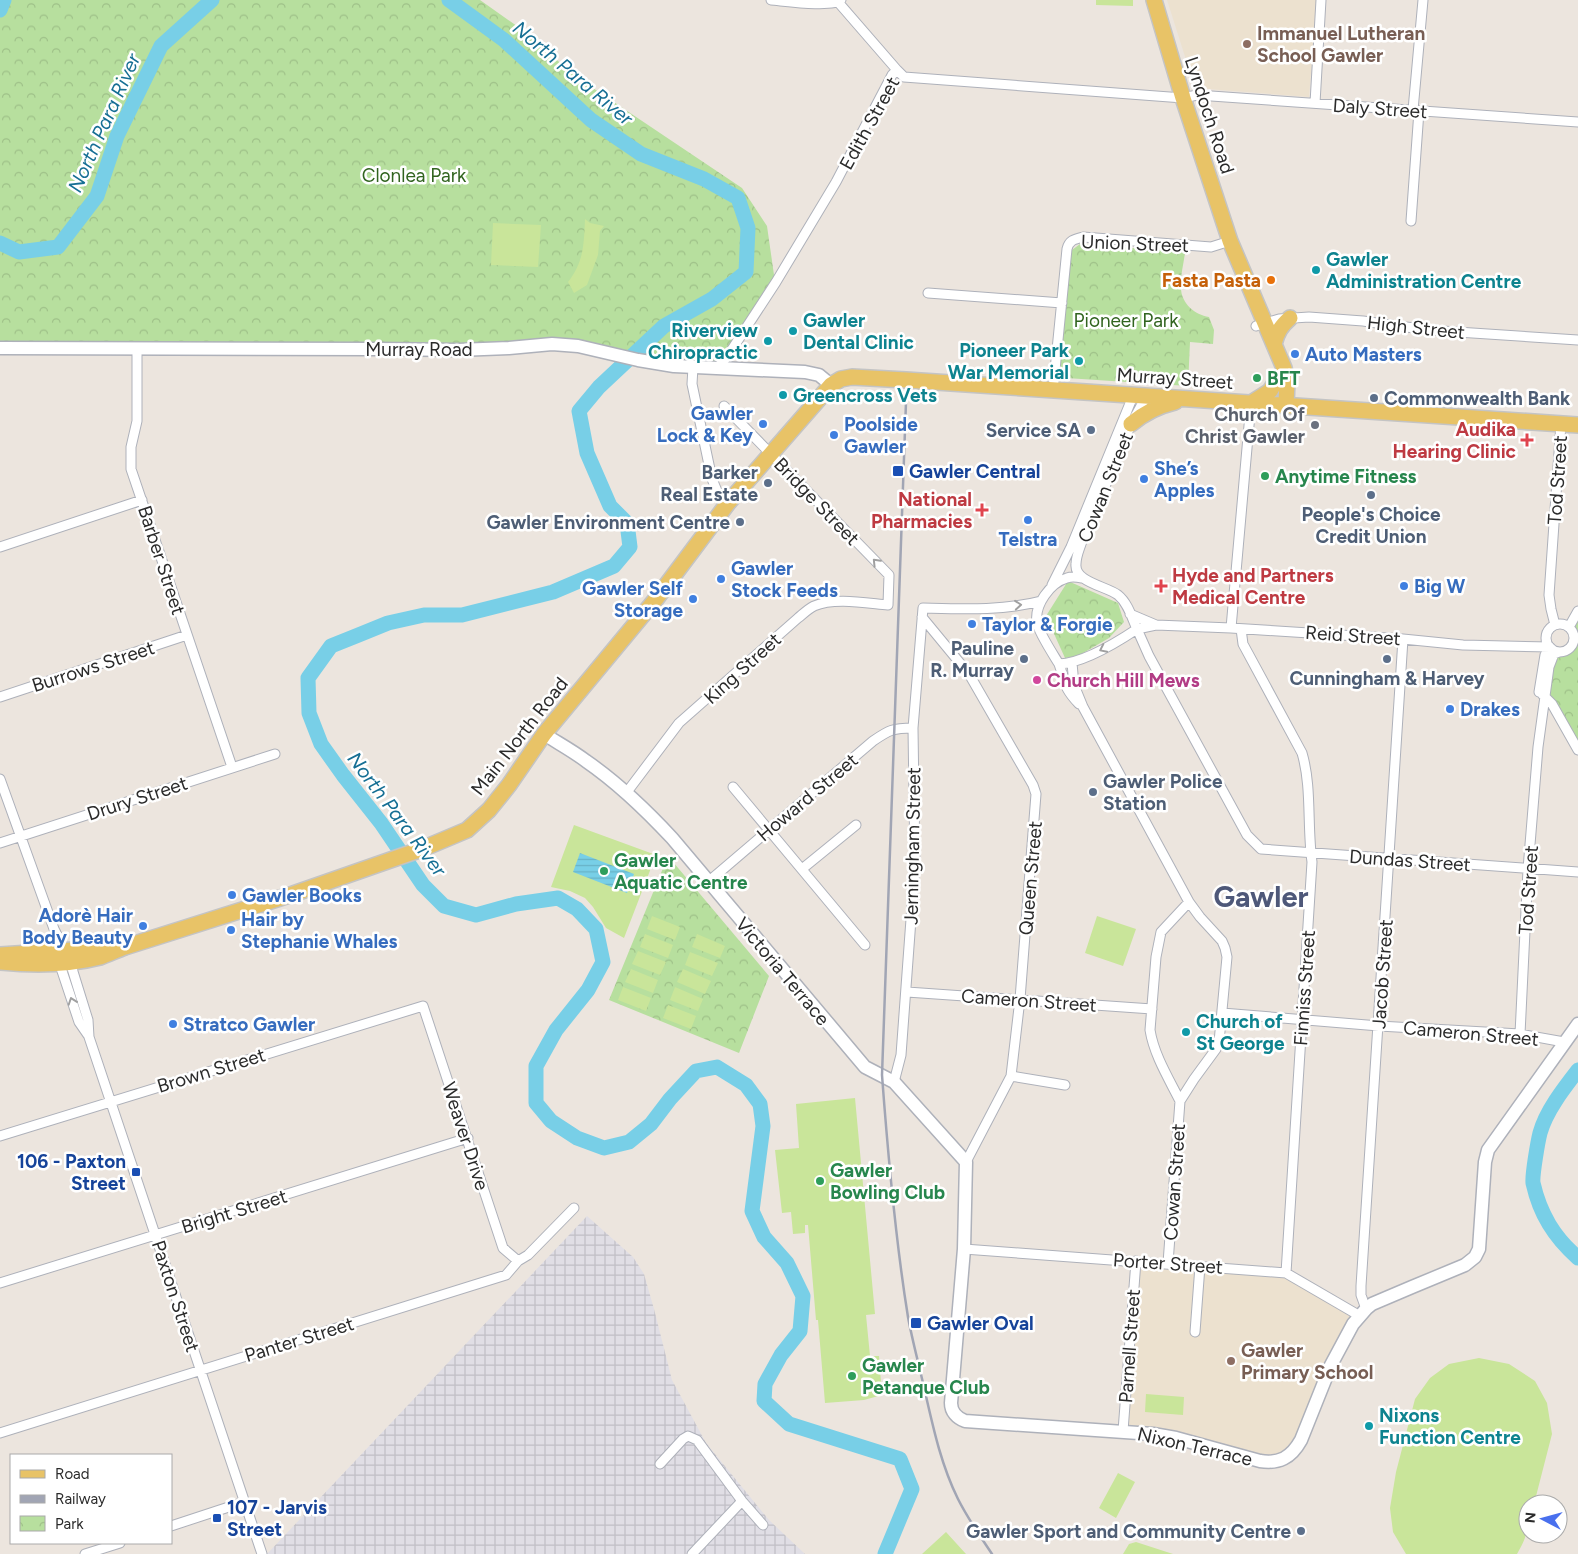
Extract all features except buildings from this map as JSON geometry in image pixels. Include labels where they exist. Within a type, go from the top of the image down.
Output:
[{"type":"main road","name":"Lyndoch Road","points":[[1154,0],[1183,98],[1230,241],[1281,373]]},
{"type":"main road","points":[[1274,344],[1282,325],[1290,318]]},
{"type":"main road","name":"Lyndoch Road","points":[[1261,325],[1274,344],[1281,373],[1283,405]]},
{"type":"main road","points":[[1251,403],[1270,392],[1281,373],[1310,407]]},
{"type":"main road","name":"Murray Street","points":[[831,385],[841,379],[852,377],[1578,425]]},
{"type":"main road","name":"Main North Road","points":[[2,958],[24,953],[61,957],[100,957],[125,947],[248,908],[422,849],[467,830],[489,810],[509,785],[544,734],[656,599],[728,503],[831,385]]},
{"type":"main road","points":[[1129,418],[1142,415],[1155,408],[1186,400]]},
{"type":"main road","points":[[2,958],[66,958],[61,957]]},
{"type":"street","points":[[771,0],[827,4],[840,1],[897,70]]},
{"type":"street","points":[[1315,103],[1321,0]]},
{"type":"street","points":[[1411,221],[1423,0]]},
{"type":"street","name":"Edith Street","points":[[718,367],[728,357],[776,282],[836,182],[892,75],[897,70],[904,77],[1183,98]]},
{"type":"street","name":"Daly Street","points":[[1183,98],[1197,95],[1578,122]]},
{"type":"street","name":"Union Street","points":[[1053,390],[1068,245],[1073,240],[1086,237],[1211,247],[1230,241]]},
{"type":"street","points":[[928,293],[1062,302]]},
{"type":"street","name":"High Street","points":[[1261,325],[1279,319],[1309,317],[1363,321],[1442,331],[1578,340]]},
{"type":"street","name":"Murray Road","points":[[0,348],[458,350],[552,344],[578,346],[674,366],[805,372],[819,376],[831,385]]},
{"type":"street","name":"Barber Street","points":[[136,348],[137,421],[130,458],[130,469],[232,767]]},
{"type":"street","points":[[693,367],[692,384],[712,479],[717,492],[728,503]]},
{"type":"street","name":"Cowan Street","points":[[1082,578],[1077,571],[1076,563],[1081,544],[1129,418],[1122,400],[1113,395]]},
{"type":"street","name":"Cowan Street","points":[[1050,588],[1071,547],[1140,396]]},
{"type":"street","points":[[1232,628],[1251,403]]},
{"type":"street","name":"Bridge Street","points":[[724,406],[889,575],[888,605]]},
{"type":"street","name":"Tod Street","points":[[1556,625],[1549,595],[1561,424]]},
{"type":"street","points":[[0,547],[142,500]]},
{"type":"street","points":[[1083,707],[1069,693],[1059,664],[1037,624],[1038,608],[1050,588],[1070,577],[1082,578],[1115,593],[1125,604],[1149,656]]},
{"type":"street","name":"King Street","points":[[627,792],[679,723],[812,607],[824,602],[836,601],[888,605]]},
{"type":"street","points":[[923,613],[1026,605],[1041,601]]},
{"type":"street","points":[[1569,627],[1578,611]]},
{"type":"street","name":"Jerningham Street","points":[[894,1082],[901,1055],[916,865],[913,728],[923,613]]},
{"type":"street","name":"Queen Street","points":[[923,613],[969,674],[1033,785],[1036,794],[1020,999],[1011,1076],[966,1162]]},
{"type":"street","name":"Reid Street","points":[[1130,614],[1156,625]]},
{"type":"street","points":[[1562,624],[1569,627],[1573,634],[1574,640],[1567,650],[1553,649],[1547,637],[1552,627],[1556,625],[1562,624]]},
{"type":"street","name":"Reid Street","points":[[1137,629],[1156,625],[1232,628],[1403,638],[1463,645],[1553,649]]},
{"type":"street","points":[[1059,664],[1072,663],[1119,641],[1137,629]]},
{"type":"street","name":"Finniss Street","points":[[1241,629],[1243,644],[1302,753],[1306,766],[1312,862],[1286,1272]]},
{"type":"street","name":"Burrows Street","points":[[0,697],[187,634]]},
{"type":"street","points":[[1119,641],[1132,638],[1141,644],[1149,656]]},
{"type":"street","name":"Jacob Street","points":[[1363,1312],[1361,1286],[1403,638]]},
{"type":"street","name":"Tod Street","points":[[1520,1034],[1528,869],[1542,693],[1548,667],[1554,654],[1553,649]]},
{"type":"street","name":"Dundas Street","points":[[1149,656],[1247,835],[1261,849],[1578,872]]},
{"type":"street","points":[[1072,663],[1074,685],[1083,707],[1189,902],[1222,941],[1225,948],[1227,957],[1219,1042],[1180,1101]]},
{"type":"street","points":[[1542,693],[1552,704],[1578,750]]},
{"type":"street","name":"Howard Street","points":[[708,882],[873,741],[894,729],[913,728]]},
{"type":"street","name":"Victoria Terrace","points":[[544,734],[585,760],[627,792],[672,838],[865,1067],[894,1082]]},
{"type":"street","name":"Drury Street","points":[[0,844],[275,754]]},
{"type":"street","name":"Paxton Street","points":[[0,779],[54,929],[54,942],[88,1020],[89,1037],[262,1554]]},
{"type":"street","points":[[733,788],[865,946]]},
{"type":"street","points":[[802,869],[856,825]]},
{"type":"street","points":[[1180,1101],[1164,1070],[1151,1038],[1150,1030],[1156,957],[1161,932],[1189,902]]},
{"type":"street","name":"Cameron Street","points":[[907,992],[1152,1009]]},
{"type":"street","name":"Brown Street","points":[[0,1136],[423,1006]]},
{"type":"street","name":"Weaver Drive","points":[[423,1006],[503,1248],[518,1261]]},
{"type":"street","points":[[1222,1013],[1303,1019]]},
{"type":"street","name":"Cameron Street","points":[[1303,1019],[1379,1026],[1520,1034],[1564,1042]]},
{"type":"street","points":[[1363,1312],[1372,1304],[1465,1265],[1476,1257],[1479,1249],[1485,1162],[1488,1150],[1578,1024]]},
{"type":"street","points":[[1011,1076],[1065,1085]]},
{"type":"street","points":[[894,1082],[966,1162],[964,1249]]},
{"type":"street","name":"Cowan Street","points":[[1168,1263],[1180,1101]]},
{"type":"street","name":"Bright Street","points":[[0,1283],[468,1138]]},
{"type":"street","name":"Panter Street","points":[[0,1433],[506,1275],[518,1261],[528,1254],[574,1208]]},
{"type":"street","name":"Porter Street","points":[[964,1249],[1286,1272],[1363,1312]]},
{"type":"street","name":"Nixon Terrace","points":[[964,1249],[951,1403],[952,1412],[965,1420],[1123,1431],[1176,1438],[1260,1461],[1281,1461],[1296,1450],[1331,1365],[1353,1324],[1363,1312]]},
{"type":"street","name":"Parnell Street","points":[[1123,1431],[1136,1260]]},
{"type":"street","points":[[1195,1332],[1200,1266]]},
{"type":"street","points":[[660,1464],[683,1439],[688,1436],[697,1440],[763,1525]]},
{"type":"street","points":[[692,1554],[742,1500]]},
{"type":"street","points":[[172,1526],[244,1502]]},
{"type":"street","points":[[85,1554],[117,1544]]},
{"type":"shaded area","name":"Immanuel Lutheran School Gawler","points":[[1167,0],[1317,0],[1309,97],[1195,88]]},
{"type":"shaded area","points":[[587,1216],[633,1257],[644,1274],[672,1380],[706,1443],[769,1520],[805,1554],[267,1554]]},
{"type":"shaded area","name":"Gawler Primary School","points":[[1136,1261],[1286,1273],[1360,1316],[1305,1428],[1281,1461],[1123,1431]]},
{"type":"green space","name":"Clonlea Park","points":[[0,0],[480,0],[524,31],[575,76],[742,188],[767,226],[775,282],[718,367],[578,346],[0,348]]},
{"type":"green space","points":[[1096,0],[1133,0],[1133,6],[1096,5]]},
{"type":"green space","points":[[585,219],[590,223],[604,226],[600,231],[598,255],[587,285],[574,293],[568,282],[580,260]]},
{"type":"green space","points":[[493,223],[541,225],[538,267],[491,265]]},
{"type":"green space","name":"Pioneer Park","points":[[1080,244],[1185,252],[1181,283],[1183,299],[1194,311],[1209,317],[1214,330],[1213,344],[1190,342],[1188,386],[1066,378],[1059,371],[1072,250]]},
{"type":"green space","points":[[1068,581],[1118,603],[1124,622],[1109,638],[1078,656],[1065,658],[1046,616]]},
{"type":"green space","points":[[1578,611],[1578,750],[1544,697],[1549,667],[1559,652],[1567,650],[1572,645],[1574,639],[1571,629]]},
{"type":"green space","name":"Gawler Aquatic Centre","points":[[574,825],[656,855],[624,938],[606,928],[585,898],[570,891],[551,887]]},
{"type":"green space","points":[[668,856],[769,976],[739,1053],[609,1000]]},
{"type":"green space","points":[[652,916],[680,927],[675,940],[647,929]]},
{"type":"green space","points":[[1097,916],[1136,929],[1123,966],[1085,953]]},
{"type":"green space","points":[[645,934],[673,945],[668,958],[640,947]]},
{"type":"green space","points":[[697,934],[725,946],[720,958],[692,947]]},
{"type":"green space","points":[[638,951],[666,962],[660,975],[632,964]]},
{"type":"green space","points":[[690,952],[718,963],[712,976],[685,965]]},
{"type":"green space","points":[[631,969],[658,980],[653,993],[625,982]]},
{"type":"green space","points":[[683,969],[711,981],[705,994],[677,982]]},
{"type":"green space","points":[[623,987],[651,998],[646,1011],[618,1000]]},
{"type":"green space","points":[[675,987],[703,999],[698,1011],[670,1000]]},
{"type":"green space","points":[[668,1005],[696,1016],[691,1029],[663,1018]]},
{"type":"green space","name":"Gawler Bowling Club","points":[[855,1098],[875,1314],[866,1315],[870,1356],[879,1356],[882,1395],[864,1400],[825,1403],[808,1225],[805,1225],[805,1233],[793,1234],[791,1212],[782,1213],[775,1150],[799,1148],[796,1104]]},
{"type":"green space","points":[[1479,1358],[1509,1364],[1535,1381],[1547,1403],[1552,1434],[1537,1494],[1518,1494],[1518,1544],[1522,1544],[1517,1554],[1406,1554],[1393,1532],[1390,1508],[1396,1472],[1415,1399],[1430,1378],[1449,1364]]},
{"type":"green space","points":[[1146,1394],[1184,1397],[1183,1415],[1145,1412]]},
{"type":"green space","points":[[1118,1473],[1135,1482],[1116,1518],[1099,1508]]},
{"type":"green space","points":[[946,1532],[966,1554],[922,1554]]},
{"type":"green space","points":[[1136,1542],[1173,1554],[1123,1554],[1129,1544]]},
{"type":"water","points":[[580,853],[634,874],[627,893],[573,872]]},
{"type":"waterway","name":"North Para River","points":[[0,10],[4,0]]},
{"type":"waterway","name":"North Para River","points":[[0,243],[19,252],[58,247],[97,196],[117,136],[161,46],[212,0]]},
{"type":"waterway","name":"North Para River","points":[[449,0],[504,40],[591,120],[641,154],[704,179],[738,198],[748,228],[746,272],[712,299],[664,326],[599,387],[579,411],[587,453],[610,506],[627,523],[630,547],[614,566],[553,592],[462,615],[424,615],[388,623],[331,646],[308,678],[309,713],[321,744],[381,823],[423,885],[444,906],[476,915],[516,904],[558,898],[577,909],[596,929],[603,962],[588,990],[556,1030],[536,1066],[536,1103],[551,1121],[577,1138],[604,1148],[629,1142],[651,1124],[670,1099],[696,1071],[717,1067],[746,1085],[760,1104],[763,1126],[752,1211],[764,1237],[787,1263],[803,1296],[800,1331],[781,1355],[765,1384],[764,1401],[789,1424],[900,1459],[912,1489],[885,1554]]},
{"type":"waterway","points":[[1578,1070],[1546,1116],[1540,1133],[1533,1179],[1536,1194],[1549,1224],[1562,1242],[1578,1258]]},
{"type":"railway","points":[[906,402],[882,1075],[896,1227],[903,1287],[913,1342],[933,1427],[946,1471],[962,1506],[992,1554]]},
{"type":"place","name":"Immanuel Lutheran School Gawler","points":[[1247,44]]},
{"type":"place","name":"Gawler Administration Centre","points":[[1316,270]]},
{"type":"place","name":"Fasta Pasta","points":[[1271,280]]},
{"type":"place","name":"Gawler Dental Clinic","points":[[793,331]]},
{"type":"place","name":"Riverview Chiropractic","points":[[768,341]]},
{"type":"place","name":"Auto Masters","points":[[1295,354]]},
{"type":"place","name":"Pioneer Park War Memorial","points":[[1079,361]]},
{"type":"place","name":"BFT","points":[[1257,378]]},
{"type":"place","name":"Greencross Vets","points":[[783,395]]},
{"type":"place","name":"Commonwealth Bank","points":[[1374,398]]},
{"type":"place","name":"Gawler Lock & Key","points":[[763,424]]},
{"type":"place","name":"Church Of Christ Gawler","points":[[1315,425]]},
{"type":"place","name":"Service SA","points":[[1091,430]]},
{"type":"place","name":"Poolside Gawler","points":[[834,435]]},
{"type":"place","name":"Audika Hearing Clinic","points":[[1527,440]]},
{"type":"place","name":"Gawler Central","points":[[898,471]]},
{"type":"place","name":"Anytime Fitness","points":[[1265,476]]},
{"type":"place","name":"She’s Apples","points":[[1144,479]]},
{"type":"place","name":"Barker Real Estate","points":[[768,483]]},
{"type":"place","name":"People's Choice Credit Union","points":[[1371,495]]},
{"type":"place","name":"National Pharmacies","points":[[982,510]]},
{"type":"place","name":"Telstra","points":[[1028,520]]},
{"type":"place","name":"Gawler Environment Centre","points":[[740,522]]},
{"type":"place","name":"Gawler Stock Feeds","points":[[721,579]]},
{"type":"place","name":"Hyde and Partners Medical Centre","points":[[1161,586]]},
{"type":"place","name":"Big W","points":[[1404,586]]},
{"type":"place","name":"Gawler Self Storage","points":[[693,599]]},
{"type":"place","name":"Taylor & Forgie","points":[[972,624]]},
{"type":"place","name":"Pauline R. Murray","points":[[1024,659]]},
{"type":"place","name":"Cunningham & Harvey","points":[[1387,659]]},
{"type":"place","name":"Church Hill Mews","points":[[1037,680]]},
{"type":"place","name":"Drakes","points":[[1450,709]]},
{"type":"place","name":"Gawler Police Station","points":[[1093,792]]},
{"type":"place","name":"Gawler Aquatic Centre","points":[[604,871]]},
{"type":"place","name":"Gawler Books","points":[[232,895]]},
{"type":"place","name":"Adorè Hair Body Beauty","points":[[143,926]]},
{"type":"place","name":"Hair by Stephanie Whales","points":[[231,930]]},
{"type":"place","name":"Stratco Gawler","points":[[173,1024]]},
{"type":"place","name":"Church of St George","points":[[1186,1032]]},
{"type":"place","name":"106 - Paxton Street","points":[[136,1172]]},
{"type":"place","name":"Gawler Bowling Club","points":[[820,1181]]},
{"type":"place","name":"Gawler Oval","points":[[916,1323]]},
{"type":"place","name":"Gawler Primary School","points":[[1231,1361]]},
{"type":"place","name":"Gawler Petanque Club","points":[[852,1376]]},
{"type":"place","name":"Nixons Function Centre","points":[[1369,1426]]},
{"type":"place","name":"107 - Jarvis Street","points":[[217,1518]]},
{"type":"place","name":"Gawler Sport and Community Centre","points":[[1301,1531]]},
{"type":"district","name":"Gawler","points":[[1261,897]]}]
